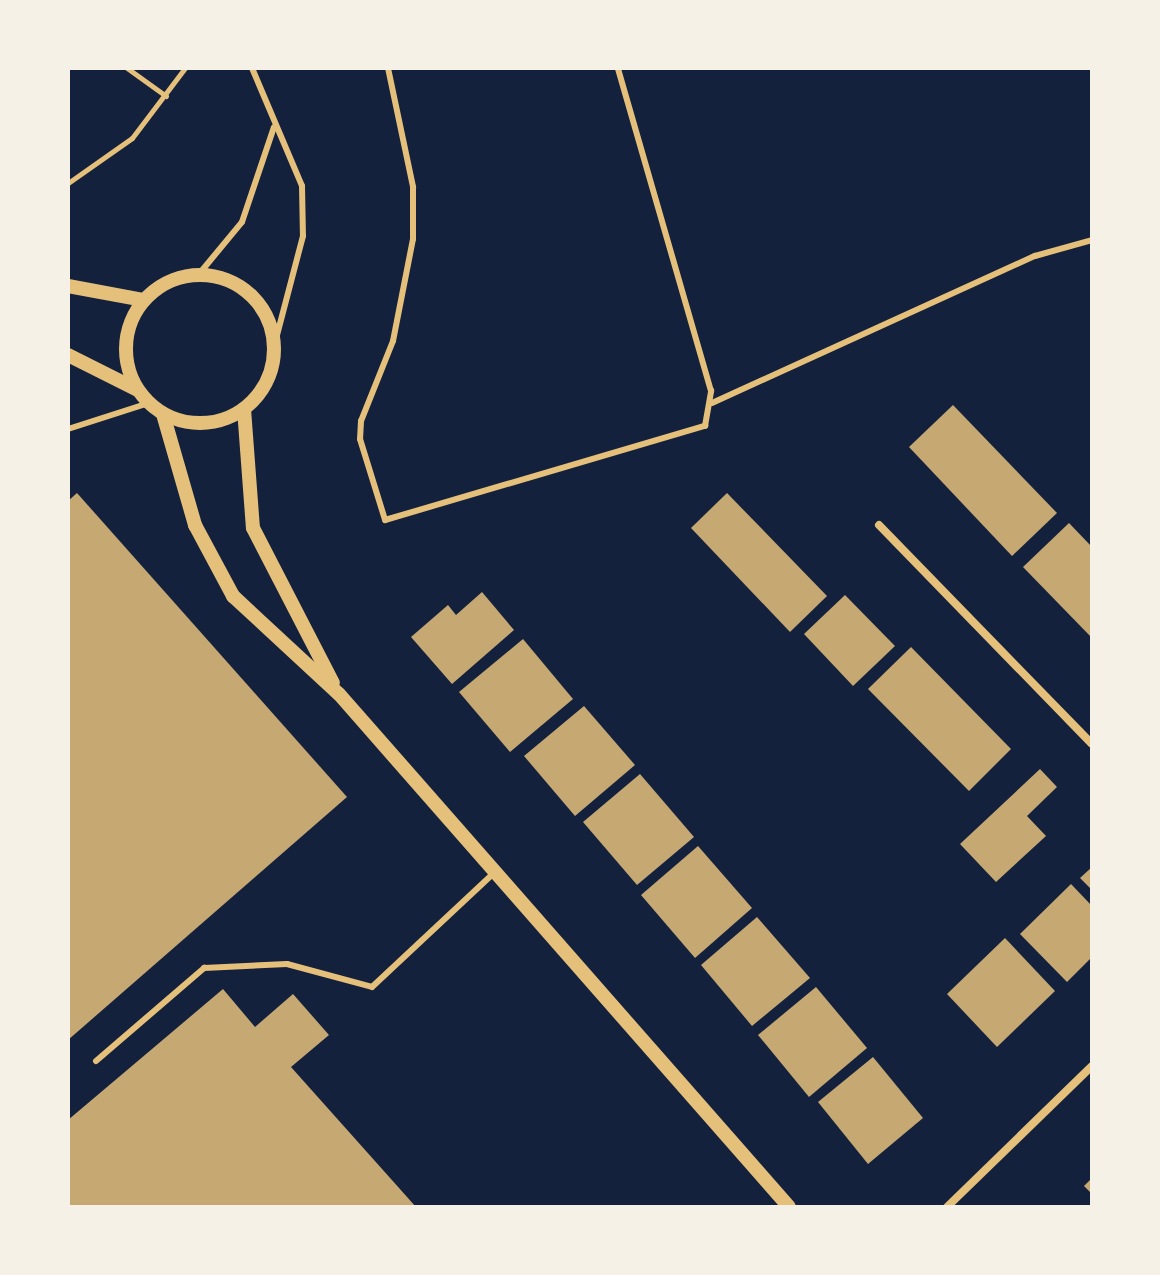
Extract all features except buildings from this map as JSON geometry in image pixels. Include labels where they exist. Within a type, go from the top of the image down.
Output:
[{"type":"street","points":[[68,355],[138,390],[163,414],[205,423],[244,409],[262,391],[275,343],[264,311],[242,287],[199,274],[159,286],[143,300],[125,344],[138,390]]},
{"type":"street","points":[[68,286],[143,300]]},
{"type":"street","points":[[244,409],[253,528],[339,694]]},
{"type":"street","points":[[163,414],[195,525],[233,596],[339,694],[789,1207]]},
{"type":"street","points":[[879,525],[1092,744]]},
{"type":"street","points":[[947,1207],[1092,1066]]},
{"type":"lane","points":[[252,68],[274,127],[302,186],[303,236],[275,343]]},
{"type":"lane","points":[[388,68],[402,118],[413,213],[393,341],[361,421],[360,439],[385,520],[692,435],[705,426],[712,403],[618,68]]},
{"type":"lane","points":[[199,274],[242,222],[274,127]]},
{"type":"lane","points":[[712,403],[1035,256],[1092,240]]},
{"type":"lane","points":[[68,429],[149,403]]},
{"type":"lane","points":[[96,1061],[204,968],[287,964],[372,987],[495,872]]},
{"type":"path","points":[[127,68],[166,96]]},
{"type":"path","points":[[68,183],[132,138],[185,68]]}]
